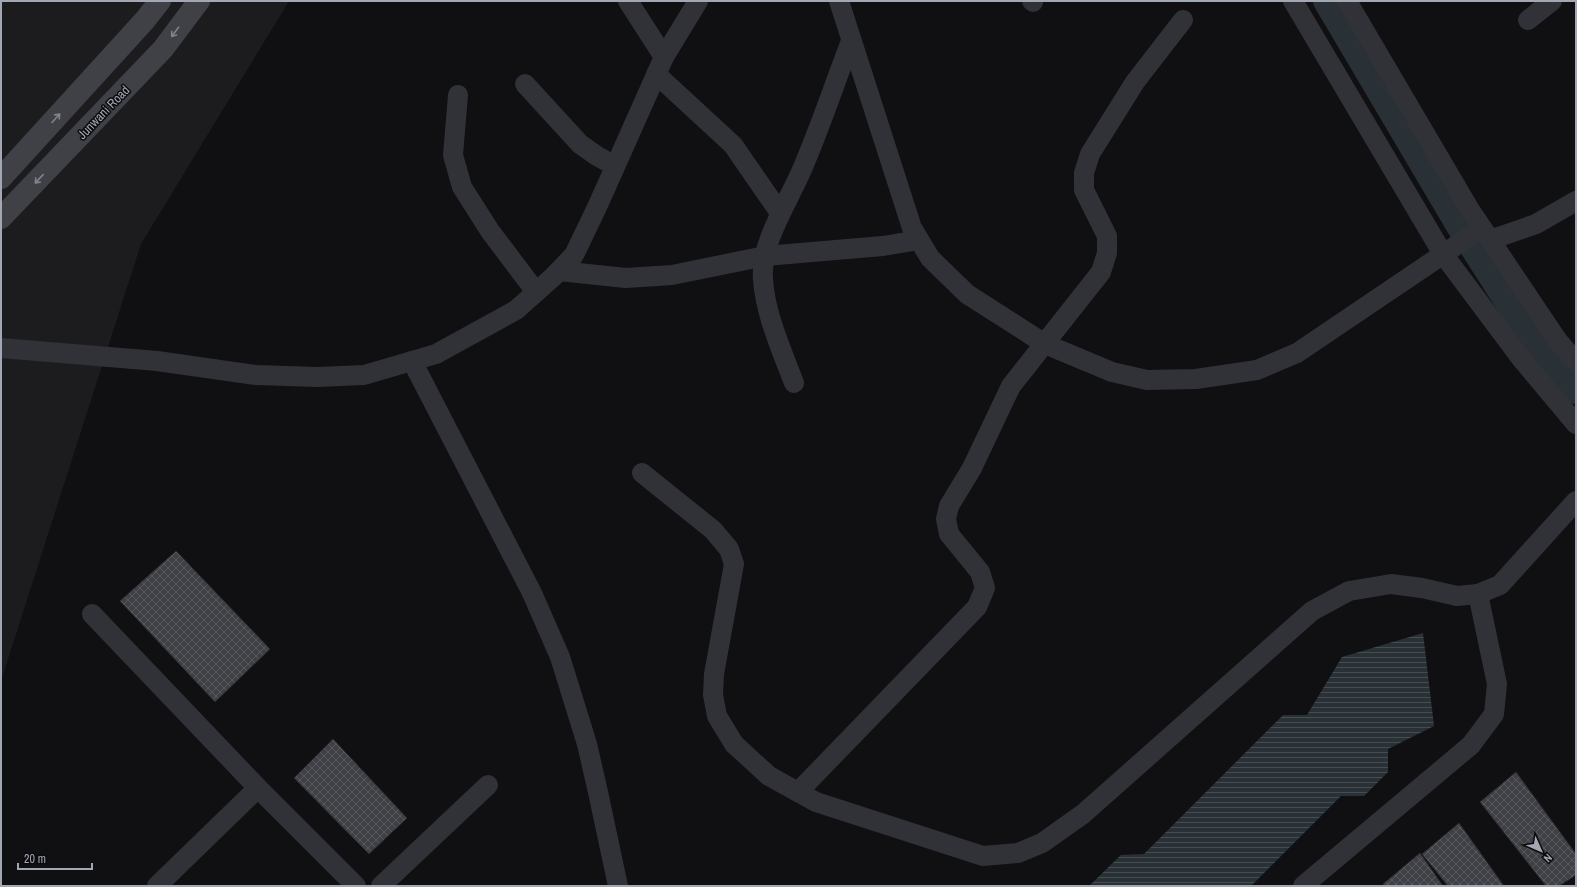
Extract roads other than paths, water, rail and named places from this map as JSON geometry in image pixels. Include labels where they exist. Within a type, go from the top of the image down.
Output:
[{"type":"main road","points":[[1,178],[145,20],[160,1]]},
{"type":"main road","name":"Junwani Road","points":[[1,218],[163,49],[199,1]]},
{"type":"main road","points":[[40,136],[60,157]]},
{"type":"street","points":[[628,1],[660,65],[733,145],[780,213]]},
{"type":"street","points":[[1,348],[157,361],[256,375],[317,377],[364,375],[436,354],[516,310],[559,271],[574,255],[660,65],[698,1]]},
{"type":"street","points":[[839,1],[912,228],[930,258],[967,294],[1045,344],[1112,372],[1147,380],[1196,379],[1257,370],[1297,353],[1448,250],[1482,234],[1536,224],[1576,202]]},
{"type":"street","points":[[1293,1],[1448,250],[1520,357],[1576,424]]},
{"type":"street","points":[[1346,1],[1470,210],[1482,234],[1558,342],[1576,362]]},
{"type":"street","points":[[1528,20],[1552,1]]},
{"type":"street","points":[[798,792],[977,607],[985,588],[980,572],[949,534],[946,519],[949,506],[972,468],[1011,386],[1101,272],[1107,253],[1107,236],[1084,190],[1084,173],[1090,154],[1135,82],[1183,20]]},
{"type":"street","points":[[794,384],[766,303],[762,278],[765,256],[780,213],[799,175],[851,41]]},
{"type":"street","points":[[525,84],[580,144],[615,166]]},
{"type":"street","points":[[458,95],[453,155],[462,187],[490,231],[536,292]]},
{"type":"street","points":[[559,271],[626,278],[672,275],[765,256],[883,246],[919,240]]},
{"type":"street","points":[[412,361],[532,593],[560,657],[587,744],[598,792],[614,884]]},
{"type":"street","points":[[642,473],[713,530],[729,549],[734,564],[714,674],[713,695],[717,716],[734,744],[769,776],[816,802],[983,856],[1018,853],[1042,843],[1083,814],[1312,611],[1349,591],[1391,584],[1422,588],[1457,596],[1478,594],[1500,585],[1576,501]]},
{"type":"street","points":[[1303,886],[1471,746],[1494,714],[1497,684],[1478,594]]},
{"type":"street","points":[[92,614],[258,788],[356,886]]},
{"type":"street","points":[[380,886],[488,786]]},
{"type":"street","points":[[157,886],[258,788]]},
{"type":"waterway","points":[[1326,1],[1459,226],[1519,320],[1576,391]]}]
